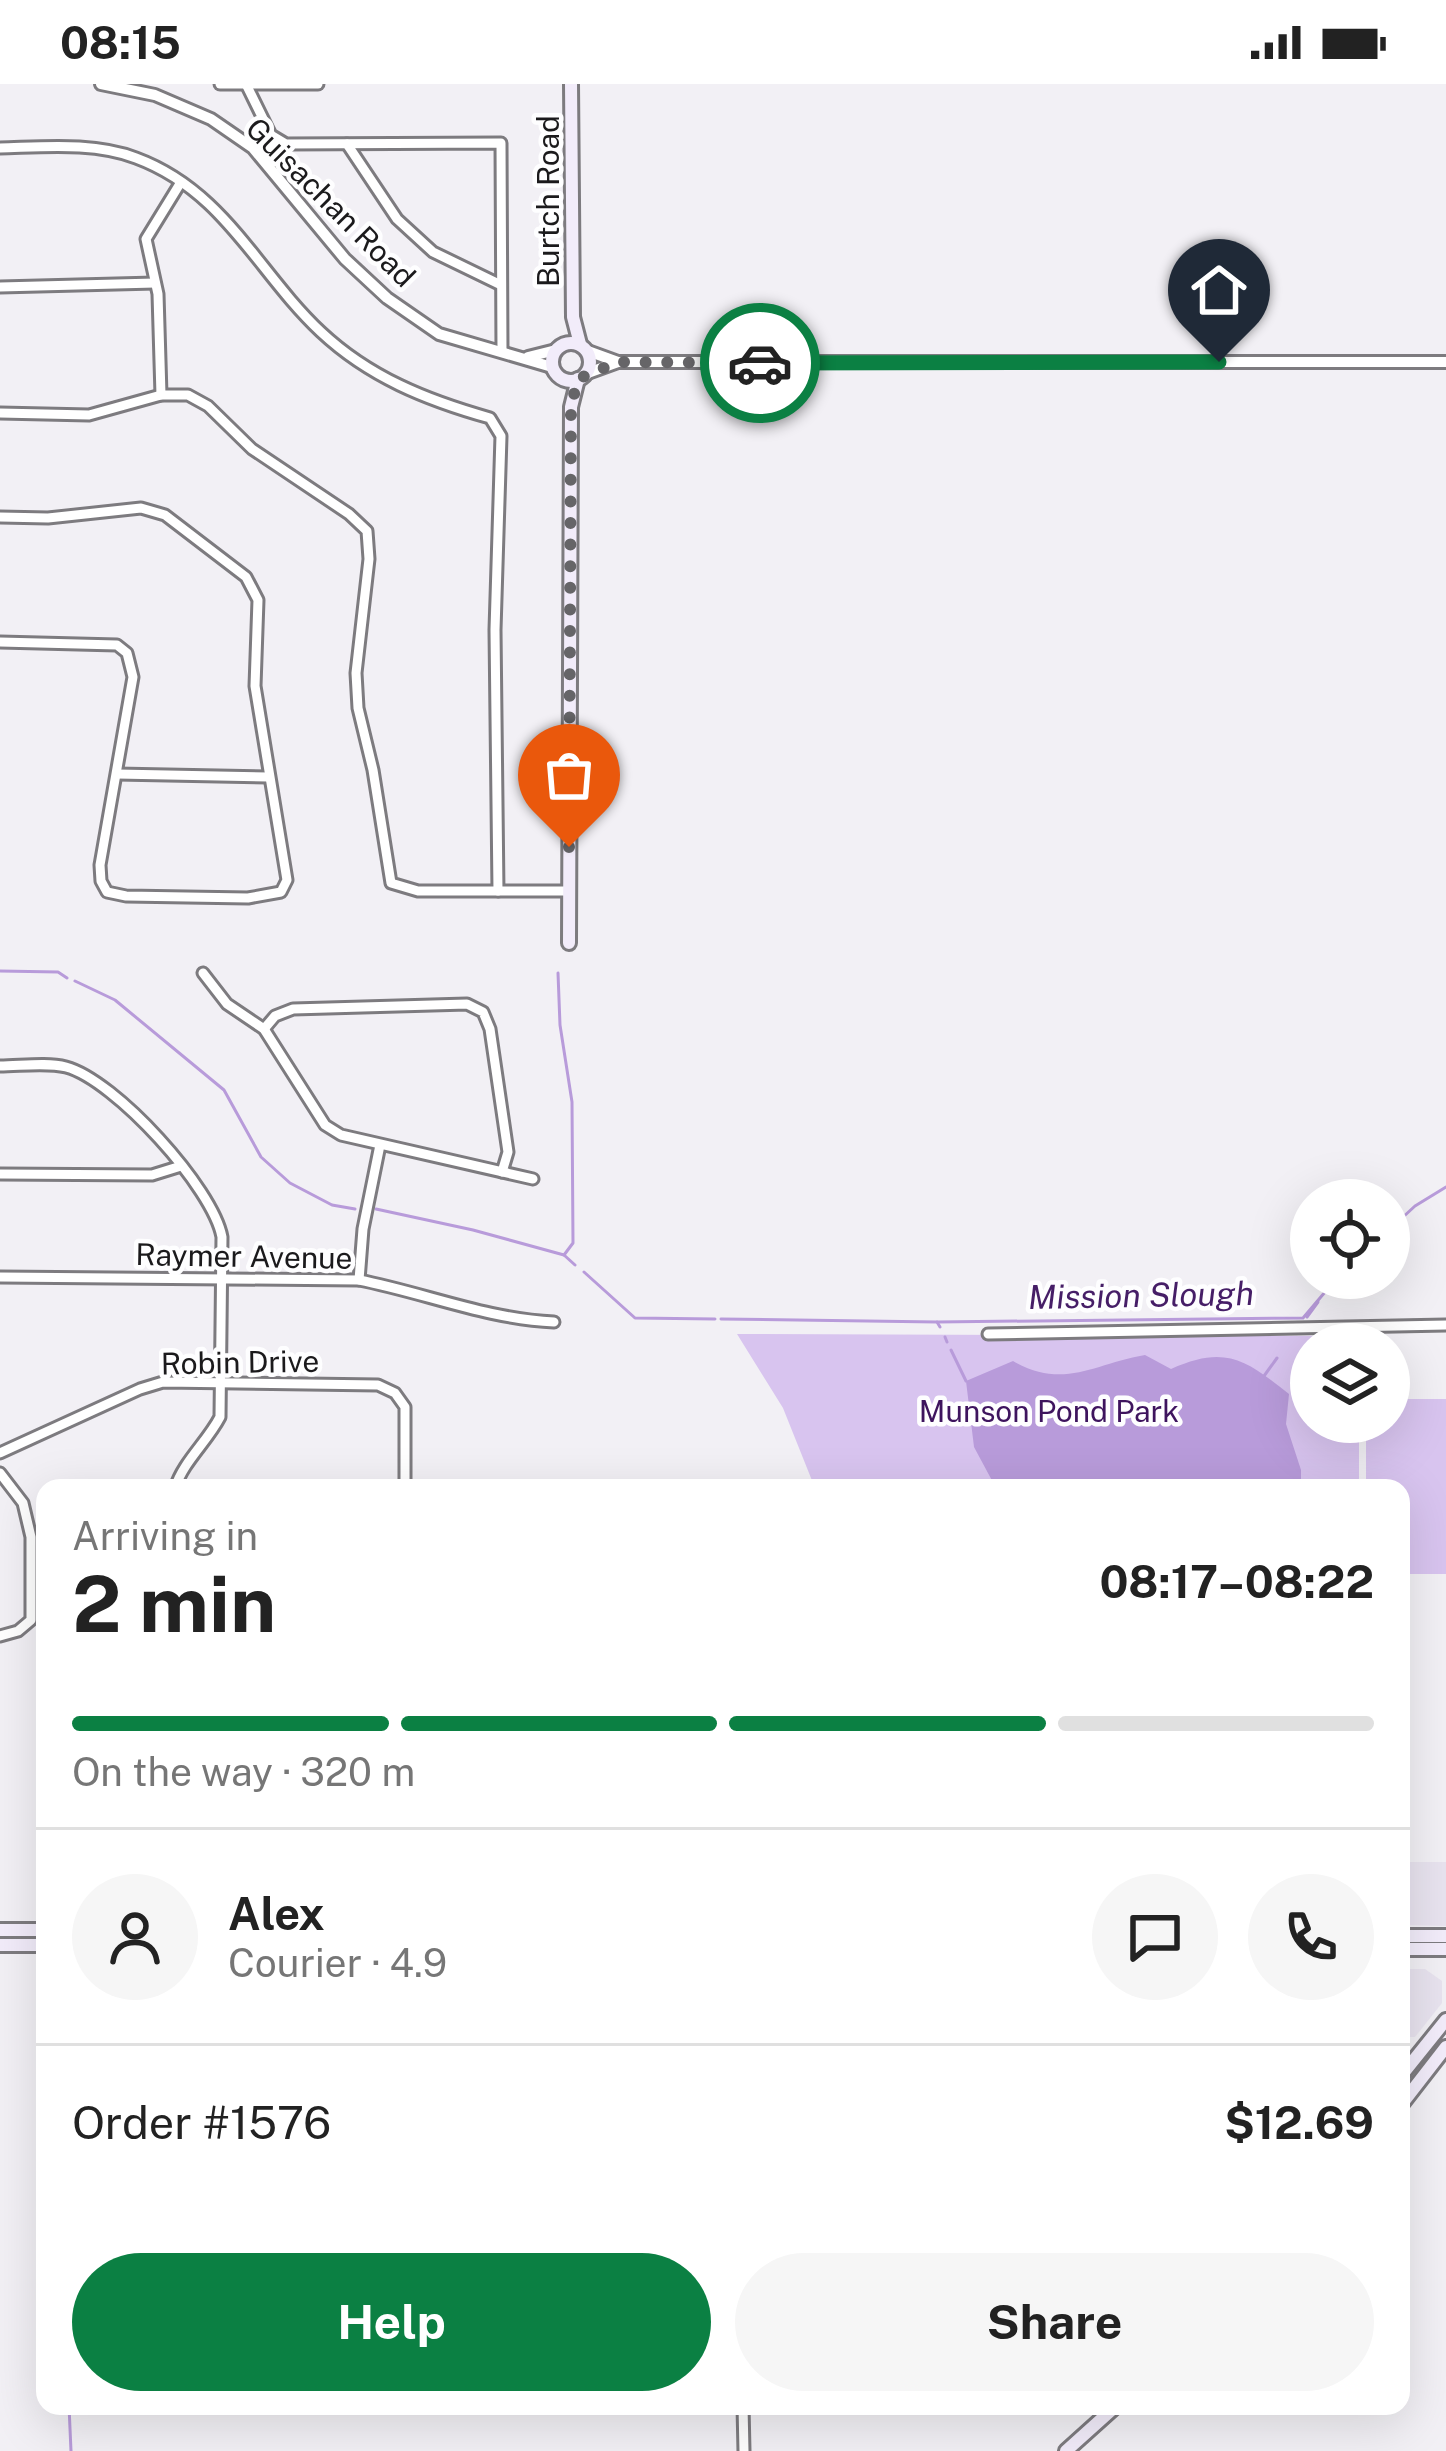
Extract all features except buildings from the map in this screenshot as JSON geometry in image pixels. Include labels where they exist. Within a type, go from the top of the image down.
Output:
[{"type":"main road","name":"Burtch Road","points":[[571,84],[573,317],[583,347]]},
{"type":"main road","name":"Burtch Road","points":[[558,348],[573,317]]},
{"type":"main road","points":[[568,943],[571,406],[590,362],[583,347],[570,342],[558,348],[557,373],[571,406]]},
{"type":"main road","points":[[557,373],[582,376]]},
{"type":"main road","points":[[0,1930],[36,1930]]},
{"type":"main road","points":[[1410,1936],[1446,1936]]},
{"type":"main road","points":[[0,1945],[36,1945]]},
{"type":"main road","points":[[1410,1949],[1442,1951]]},
{"type":"main road","points":[[1410,2065],[1446,2020]]},
{"type":"main road","points":[[1410,2093],[1446,2047]]},
{"type":"main road","points":[[1066,2451],[1106,2415]]},
{"type":"street","name":"Guisachan Road","points":[[101,84],[155,95],[211,119],[253,148],[345,259],[387,298],[439,334],[525,358],[557,373]]},
{"type":"street","points":[[220,84],[318,84]]},
{"type":"street","points":[[246,84],[259,116],[279,142],[501,143],[502,352]]},
{"type":"street","points":[[347,143],[397,219],[433,252],[501,285]]},
{"type":"street","points":[[0,148],[103,151],[136,158],[181,182],[226,217],[319,330],[356,360],[392,384],[490,418],[501,436],[495,630],[498,891]]},
{"type":"street","points":[[161,395],[155,283],[146,239],[181,182]]},
{"type":"street","points":[[0,286],[155,283]]},
{"type":"street","points":[[583,347],[618,362]]},
{"type":"street","name":"Guisachan Road","points":[[525,358],[558,348]]},
{"type":"street","points":[[582,376],[618,362],[1446,362]]},
{"type":"street","points":[[0,413],[89,415],[161,395],[188,395],[208,406],[252,448],[350,514],[367,531],[356,673],[358,708],[392,884],[418,891],[569,891]]},
{"type":"street","points":[[0,518],[141,508],[165,515],[246,577],[258,600],[256,686],[287,880],[280,892],[248,898],[106,892],[100,881],[133,677],[127,652],[117,645],[0,642]]},
{"type":"street","points":[[117,774],[268,777]]},
{"type":"street","points":[[203,973],[227,1004],[264,1029],[326,1125],[341,1135],[533,1179]]},
{"type":"street","points":[[264,1029],[275,1016],[293,1009],[467,1004],[483,1012],[490,1029],[508,1153],[502,1172]]},
{"type":"street","points":[[0,1066],[64,1066],[86,1076],[158,1135],[218,1219],[220,1417],[180,1479]]},
{"type":"street","points":[[359,1280],[363,1229],[380,1145]]},
{"type":"street","points":[[0,1174],[152,1175],[182,1166]]},
{"type":"street","name":"Raymer Avenue","points":[[0,1276],[359,1280],[512,1320],[554,1322]]},
{"type":"street","points":[[988,1334],[1446,1325]]},
{"type":"street","name":"Robin Drive","points":[[0,1453],[163,1382],[378,1385],[395,1393],[405,1407],[405,1479]]},
{"type":"street","points":[[0,1473],[23,1503],[31,1537],[31,1619],[18,1631],[0,1636]]},
{"type":"street","points":[[31,1619],[36,1621]]},
{"type":"street","points":[[743,2415],[744,2451]]},
{"type":"shaded area","points":[[1145,1355],[1171,1369],[1220,1357],[1247,1364],[1289,1394],[1286,1424],[1301,1479],[991,1479],[974,1447],[966,1381],[1013,1361],[1048,1374]]},
{"type":"shaded area","points":[[1410,1862],[1446,1862],[1446,1926],[1410,1925]]},
{"type":"shaded area","points":[[1410,1969],[1425,1969],[1442,1981],[1442,2003],[1415,2037],[1410,2037]]},
{"type":"green space","name":"Munson Pond Park","points":[[737,1334],[1290,1336],[1290,1443],[1359,1443],[1359,1479],[811,1479],[783,1408]]},
{"type":"green space","points":[[1410,1399],[1446,1399],[1446,1574],[1410,1574],[1410,1479],[1366,1479],[1366,1443],[1410,1443]]},
{"type":"waterway","name":"Mission Slough","points":[[0,971],[58,972],[67,978]]},
{"type":"waterway","points":[[558,973],[560,1025],[572,1102],[573,1243],[564,1255]]},
{"type":"waterway","name":"Mission Slough","points":[[75,981],[115,1000],[224,1090],[261,1157],[290,1183],[332,1205],[355,1209]]},
{"type":"waterway","name":"Mission Slough","points":[[1410,1211],[1446,1187]]},
{"type":"waterway","name":"Mission Slough","points":[[376,1209],[564,1255],[575,1265]]},
{"type":"waterway","name":"Mission Slough","points":[[584,1272],[635,1318],[715,1319]]},
{"type":"waterway","name":"Mission Slough","points":[[937,1322],[1303,1318],[1319,1299]]},
{"type":"waterway","name":"Mission Slough","points":[[1307,1317],[1318,1302]]},
{"type":"waterway","name":"Mission Slough","points":[[721,1319],[937,1322],[940,1327]]},
{"type":"waterway","name":"Mission Slough","points":[[945,1337],[947,1342]]},
{"type":"waterway","name":"Mission Slough","points":[[951,1350],[966,1381]]},
{"type":"waterway","name":"Mission Slough","points":[[1264,1376],[1277,1358]]},
{"type":"waterway","points":[[69,2415],[71,2451]]},
{"type":"way so far","points":[[569,847],[571,406],[578,379],[618,362],[760,363]]},
{"type":"route","points":[[760,363],[1219,362]]}]
